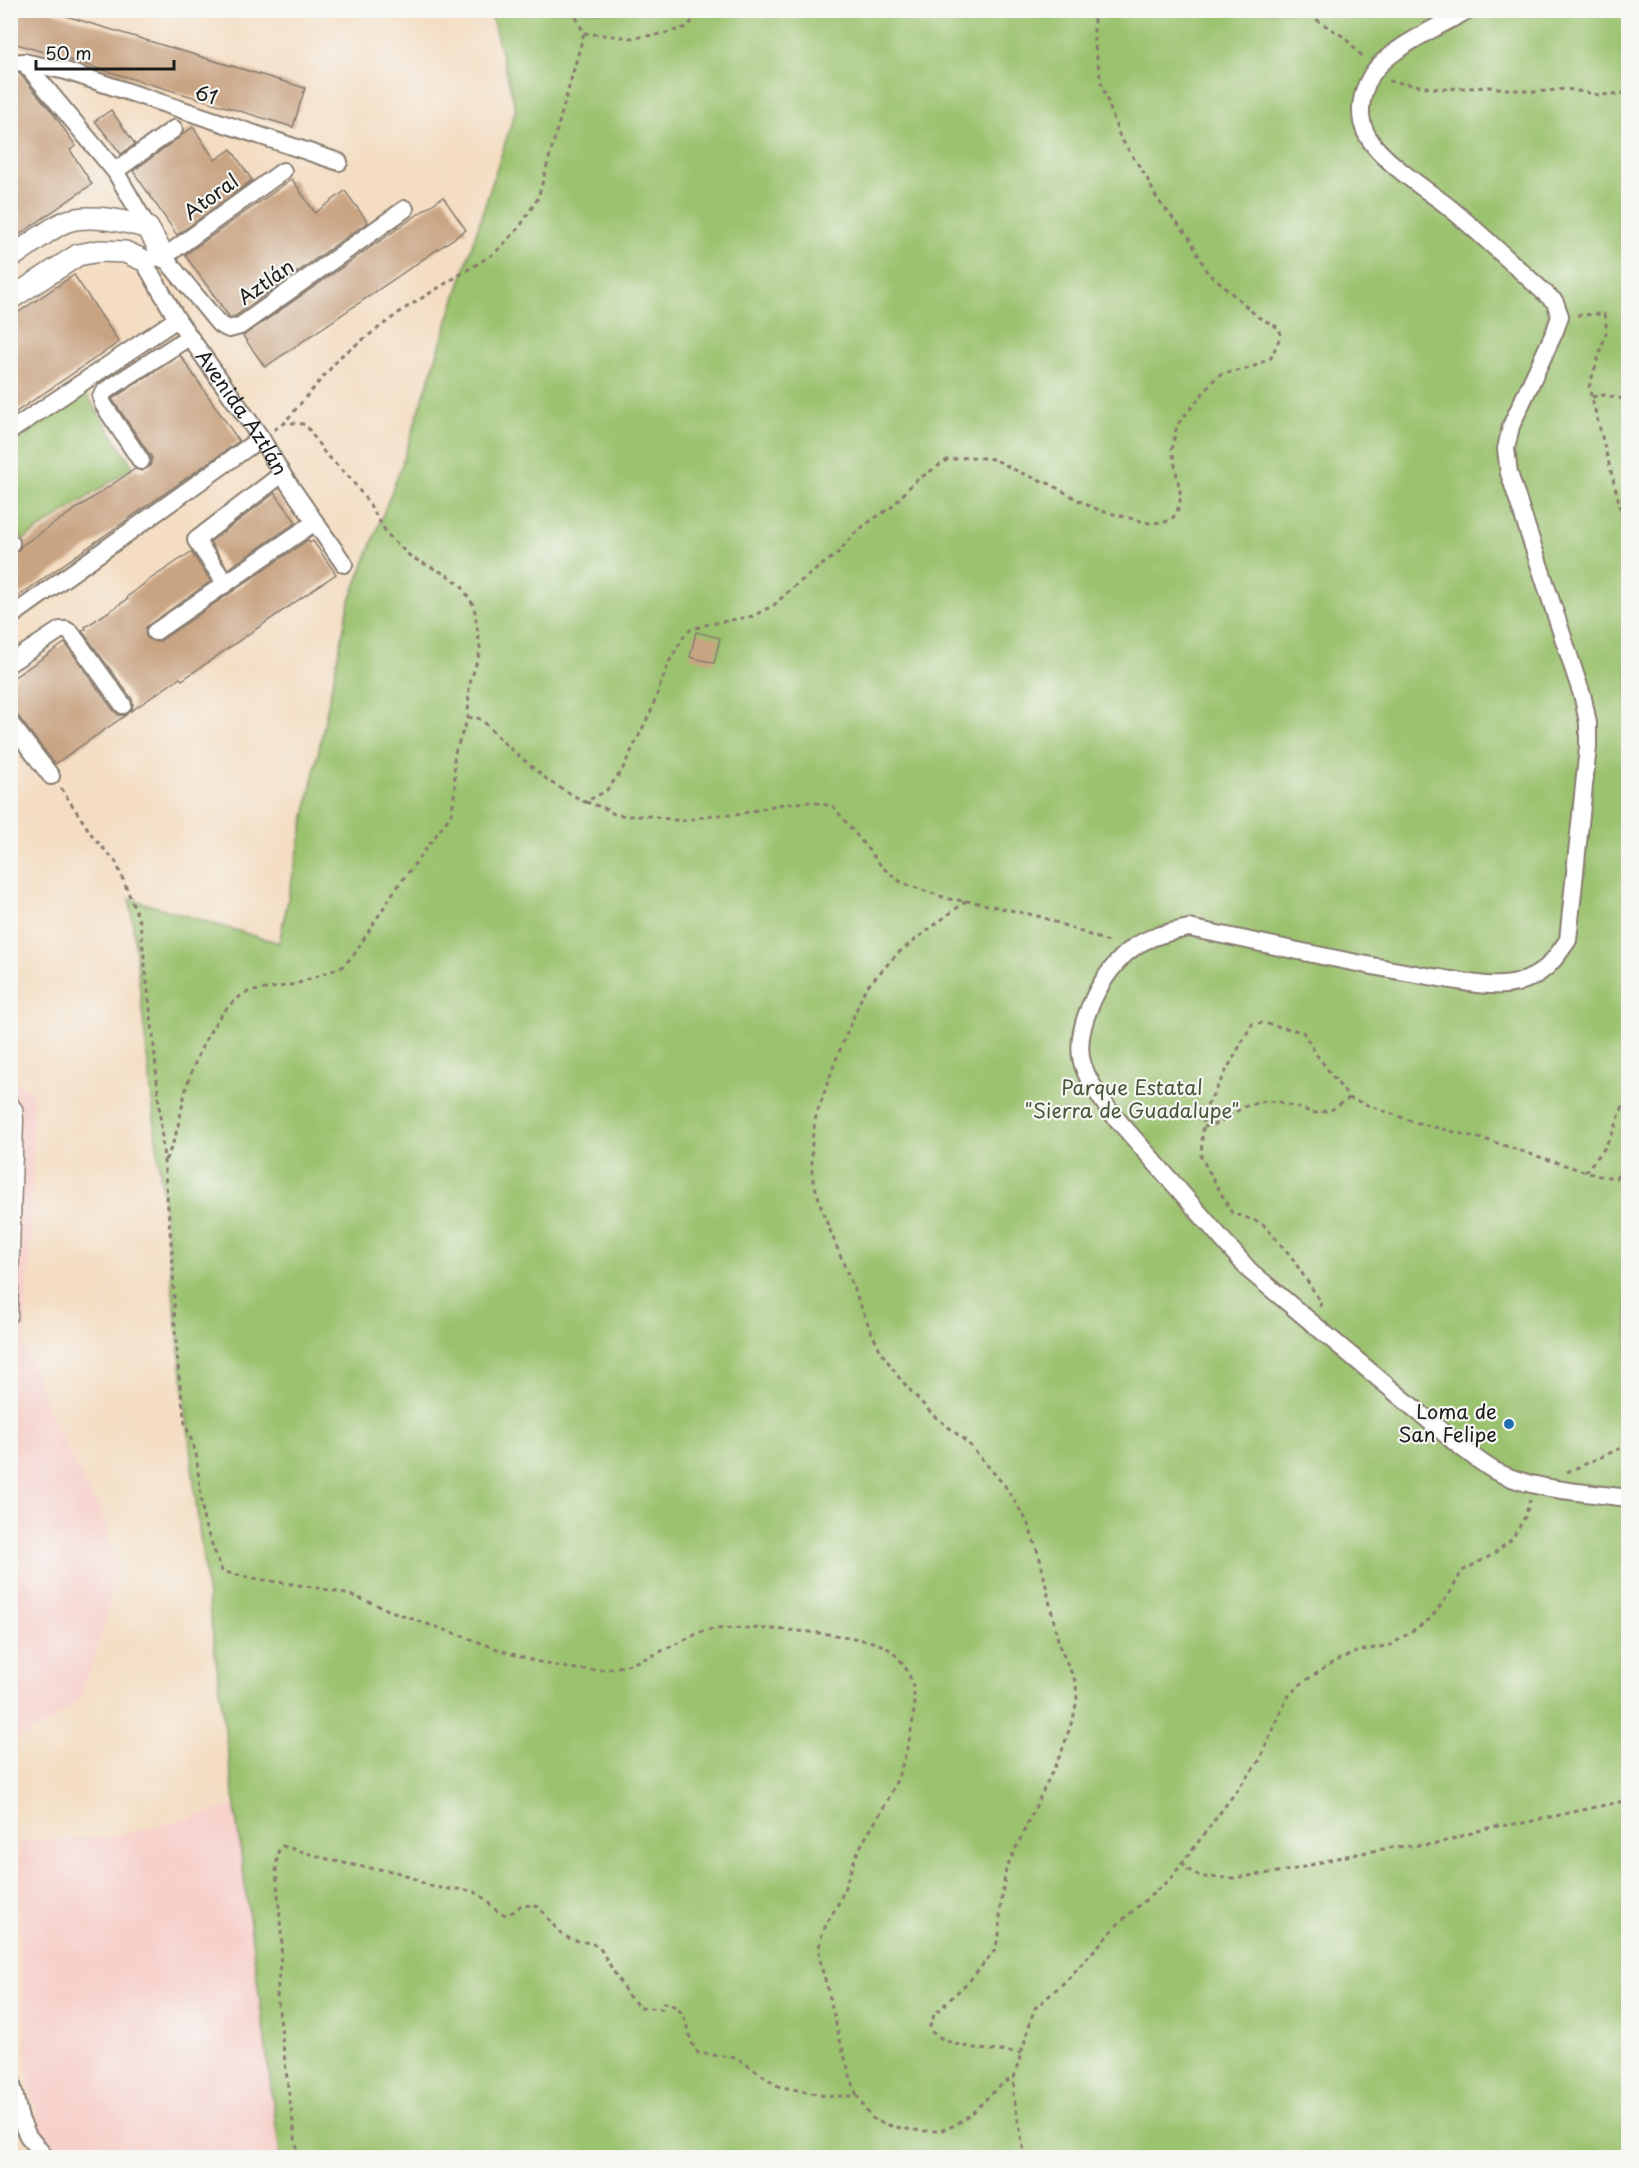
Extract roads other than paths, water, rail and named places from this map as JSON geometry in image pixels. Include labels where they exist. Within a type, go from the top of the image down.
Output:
[{"type":"street","points":[[1468,10],[1384,59],[1371,76],[1363,94],[1360,114],[1365,132],[1377,150],[1451,210],[1547,294],[1555,302],[1560,316],[1511,426],[1506,449],[1509,473],[1583,698],[1588,723],[1588,747],[1568,940],[1556,959],[1538,976],[1515,983],[1492,986],[1398,971],[1190,928],[1161,934],[1133,948],[1113,968],[1094,996],[1081,1030],[1082,1060],[1091,1083],[1109,1110],[1250,1271],[1481,1462],[1514,1479],[1538,1485],[1629,1498]]},
{"type":"street","points":[[17,62],[115,171],[148,228]]},
{"type":"street","name":"61","points":[[17,62],[66,71],[339,162]]},
{"type":"street","points":[[115,171],[174,129]]},
{"type":"street","name":"Atoral","points":[[153,258],[283,171]]},
{"type":"street","name":"Aztlán","points":[[153,258],[219,324],[229,329],[240,326],[405,209]]},
{"type":"street","points":[[10,258],[65,222],[88,218],[130,222],[148,228]]},
{"type":"street","name":"Avenida Aztlán","points":[[148,228],[153,258],[177,319],[261,438],[282,474],[344,564]]},
{"type":"street","points":[[10,299],[78,255],[99,251],[125,252],[153,258]]},
{"type":"street","points":[[10,431],[177,319]]},
{"type":"street","points":[[141,461],[103,404],[101,397],[105,391],[189,338]]},
{"type":"street","points":[[10,617],[261,438]]},
{"type":"street","points":[[226,584],[196,540],[282,474]]},
{"type":"street","points":[[155,633],[315,522]]},
{"type":"street","points":[[10,663],[60,630],[66,630],[71,633],[123,705]]},
{"type":"street","points":[[10,723],[51,777]]},
{"type":"street","points":[[10,2076],[20,2119],[28,2136],[46,2157]]},
{"type":"lane","points":[[10,1097],[18,1108],[19,1120],[14,1317]]},
{"type":"place","name":"Loma de San Felipe","points":[[1509,1424]]},
{"type":"park label","name":"Parque Estatal \"Sierra de Guadalupe\"","points":[[1132,1100]]}]
